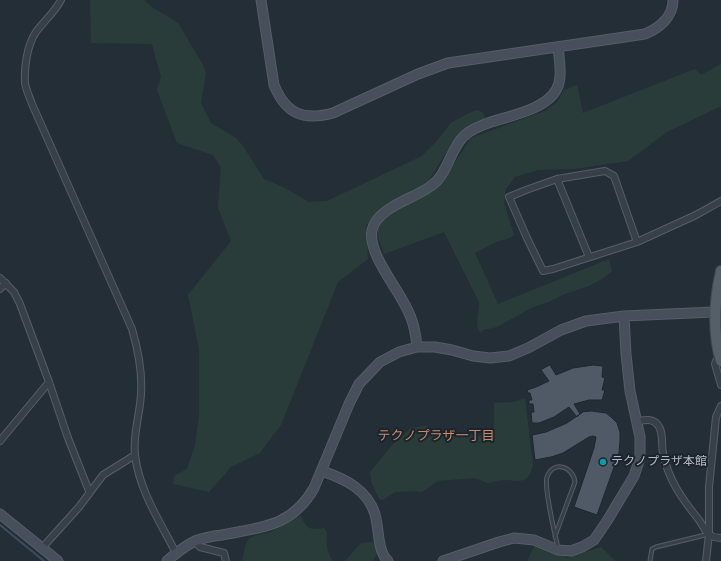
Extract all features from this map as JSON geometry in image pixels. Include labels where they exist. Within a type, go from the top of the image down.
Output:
[{"type":"main road","points":[[721,271],[717,312],[718,346],[721,360]]},
{"type":"street","points":[[61,0],[36,33],[30,44],[25,67],[26,84],[32,104],[132,329],[138,348],[142,381],[140,403],[134,432],[135,455],[140,477],[147,496],[176,553]]},
{"type":"street","points":[[261,0],[274,85],[278,95],[286,105],[295,112],[307,116],[320,116],[333,113],[418,74],[448,63],[645,34],[653,31],[663,24],[669,14],[673,0]]},
{"type":"street","points":[[417,347],[415,330],[411,316],[377,257],[372,242],[372,230],[376,221],[385,211],[434,185],[447,165],[458,142],[465,135],[484,125],[538,106],[551,98],[557,91],[560,82],[558,47]]},
{"type":"street","points":[[637,242],[614,176],[605,171],[557,179],[532,187],[509,197],[543,271],[637,242],[696,215],[721,201]]},
{"type":"street","points":[[557,179],[589,257]]},
{"type":"street","points":[[0,278],[14,292],[20,304],[68,438],[90,491]]},
{"type":"street","points":[[0,289],[6,283]]},
{"type":"street","points":[[167,561],[194,541],[268,525],[282,520],[296,512],[308,499],[322,471],[349,404],[360,384],[380,362],[399,352],[417,347],[435,346],[473,356],[490,358],[509,356],[528,348],[561,330],[604,318],[717,312]]},
{"type":"street","points":[[443,561],[514,538],[534,540],[558,550],[571,551],[582,548],[594,540],[623,496],[634,476],[640,458],[640,437],[630,391],[626,362],[624,316]]},
{"type":"street","points":[[721,360],[716,361],[715,364],[721,385]]},
{"type":"street","points":[[0,441],[49,382]]},
{"type":"street","points":[[706,561],[709,534],[709,487],[716,417],[721,406]]},
{"type":"street","points":[[637,421],[653,421],[658,425],[661,432],[667,470],[684,502],[709,534],[721,538]]},
{"type":"street","points":[[42,548],[78,507],[103,475],[135,455]]},
{"type":"street","points":[[322,471],[340,477],[351,483],[368,498],[375,514],[380,547],[388,561]]},
{"type":"street","points":[[0,514],[58,561]]},
{"type":"street","points":[[194,541],[200,547],[224,553],[226,561]]},
{"type":"lane","points":[[555,536],[574,482],[572,473],[566,468],[561,467],[553,469],[547,476],[546,480],[555,536],[558,550]]},
{"type":"lane","points":[[650,561],[652,550],[656,547],[709,534]]},
{"type":"green space","points":[[90,0],[144,0],[152,7],[178,23],[203,65],[206,74],[201,103],[211,123],[236,138],[243,146],[264,179],[283,187],[309,202],[327,201],[422,156],[436,142],[451,123],[469,113],[478,110],[483,113],[487,121],[467,130],[455,138],[427,183],[406,196],[387,203],[366,225],[368,259],[338,282],[281,425],[260,453],[231,467],[209,492],[173,484],[174,476],[187,469],[195,446],[199,415],[199,349],[188,295],[231,241],[218,208],[221,167],[213,155],[177,143],[157,90],[161,77],[152,44],[91,43]]},
{"type":"green space","points":[[721,64],[721,106],[667,132],[628,161],[574,169],[538,170],[515,177],[506,189],[504,203],[514,235],[475,253],[498,304],[609,259],[612,271],[605,277],[589,286],[533,307],[497,327],[483,330],[480,333],[477,325],[479,302],[444,232],[384,254],[378,236],[377,227],[379,222],[403,205],[435,190],[471,138],[545,111],[557,102],[564,90],[577,85],[583,113],[695,69],[701,75]]},
{"type":"green space","points":[[525,398],[533,465],[529,476],[524,480],[504,480],[487,483],[474,478],[438,481],[422,492],[395,492],[383,500],[379,499],[371,481],[370,472],[393,444],[411,428],[426,426],[443,434],[458,433],[494,437],[494,403],[514,402]]},
{"type":"green space","points":[[301,516],[305,524],[310,528],[324,528],[327,532],[327,547],[333,561],[242,561],[246,544],[250,538],[268,533]]},
{"type":"green space","points":[[538,539],[567,558],[601,547],[615,561],[527,561]]},
{"type":"green space","points":[[361,543],[375,543],[378,552],[373,561],[345,561]]},
{"type":"building","points":[[550,365],[556,375],[573,368],[593,365],[603,366],[602,377],[605,378],[602,390],[605,390],[602,400],[589,400],[574,404],[580,414],[577,417],[569,407],[554,417],[539,423],[532,423],[531,412],[534,412],[533,404],[529,404],[529,400],[532,400],[530,393],[528,393],[527,390],[549,381],[541,370]]},
{"type":"building","name":"テクノプラザ本館","points":[[592,411],[606,413],[617,423],[620,432],[619,453],[597,515],[574,507],[594,448],[596,437],[589,437],[563,453],[535,460],[532,435],[546,432],[567,423],[583,412]]},
{"type":"waterway","points":[[0,525],[44,561]]},
{"type":"place","name":"テクノプラザ本館","points":[[603,462]]},
{"type":"district","name":"テクノプラザ一丁目","points":[[436,436]]}]
